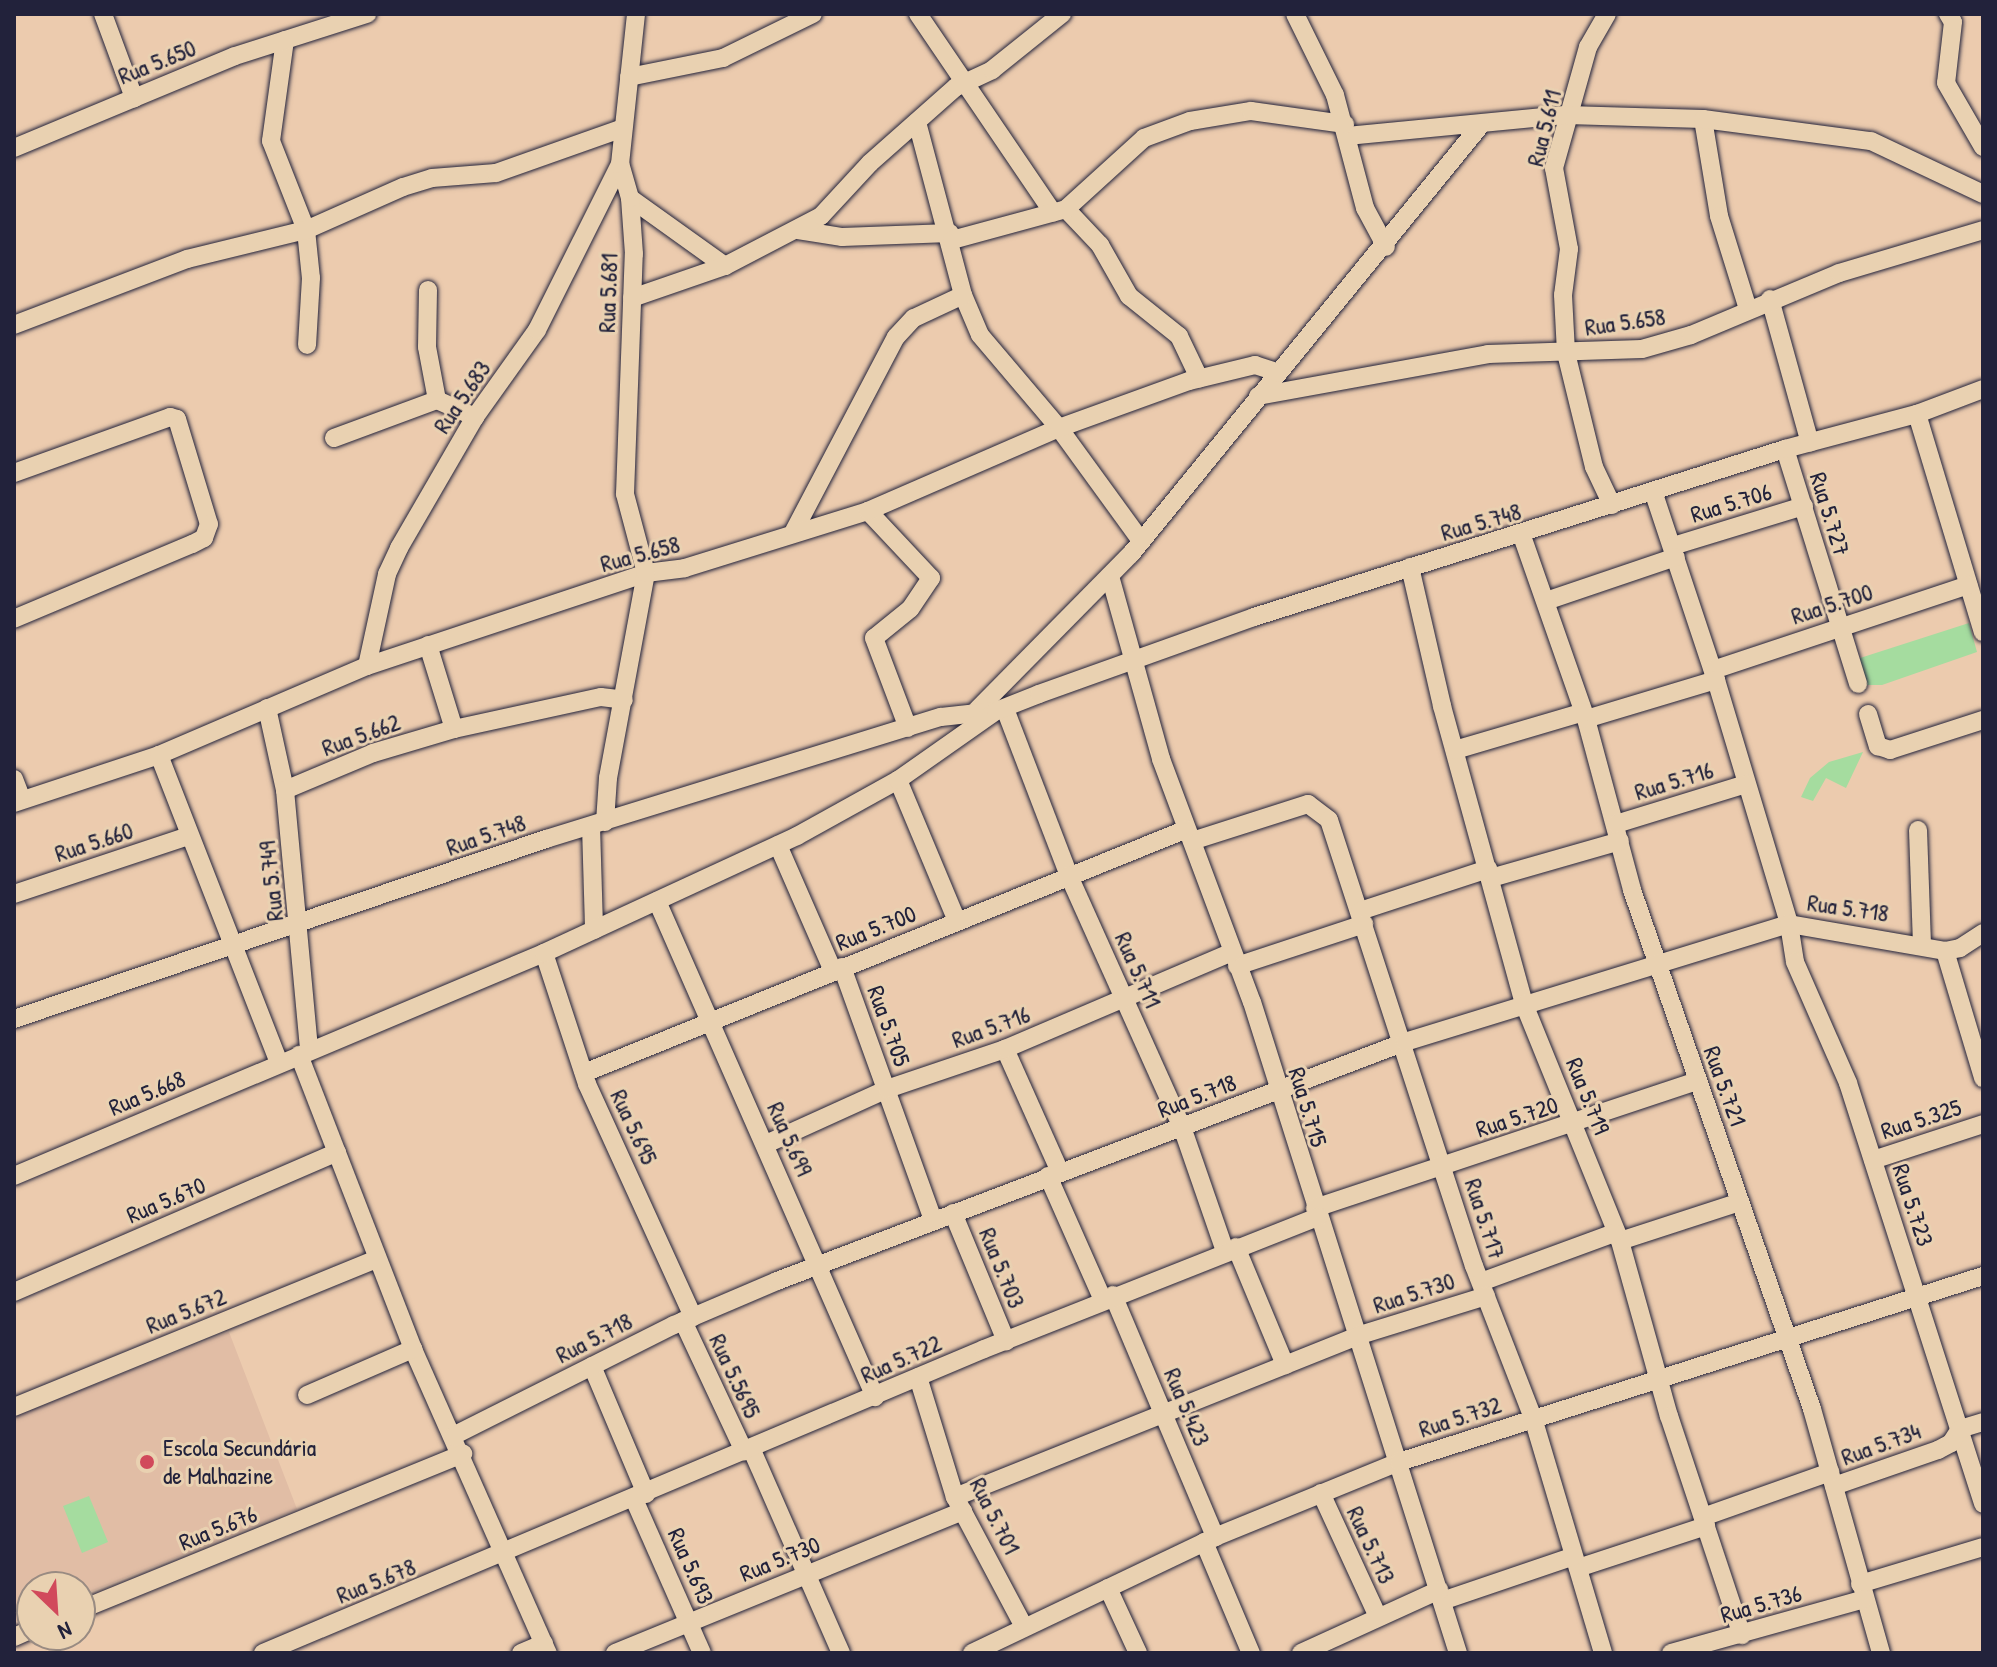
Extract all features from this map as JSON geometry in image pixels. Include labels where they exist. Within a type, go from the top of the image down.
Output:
[{"type":"street","points":[[103,14],[134,98]]},
{"type":"street","name":"Rua 5.650","points":[[14,148],[285,40],[311,22],[367,14]]},
{"type":"street","name":"Rua 5.681","points":[[636,14],[620,164],[630,198],[632,298],[625,494],[646,573]]},
{"type":"street","points":[[629,77],[723,58],[813,14]]},
{"type":"street","points":[[918,14],[1059,211],[1100,245],[1129,296],[1179,336],[1199,378]]},
{"type":"street","points":[[632,298],[725,266],[821,216],[870,163],[917,122],[965,82],[992,70],[1062,14]]},
{"type":"street","points":[[1295,14],[1346,130],[1365,208],[1386,247]]},
{"type":"street","name":"Rua 5.611","points":[[1607,14],[1588,47],[1554,168],[1569,249],[1563,295],[1566,353],[1594,467],[1612,505]]},
{"type":"street","points":[[1948,14],[1953,22],[1946,83],[1983,147]]},
{"type":"street","points":[[285,40],[271,141],[306,230],[311,278],[307,345]]},
{"type":"street","points":[[798,230],[842,237],[951,237],[1059,211],[1144,138],[1190,121],[1251,111],[1346,130],[1480,126],[1567,115],[1703,119],[1871,141],[1983,194]]},
{"type":"street","points":[[1703,119],[1719,216],[1748,309]]},
{"type":"street","points":[[917,122],[951,237],[963,295],[980,335],[1059,428],[1141,541]]},
{"type":"street","name":"Rua 5.748","points":[[304,1052],[544,953],[778,845],[898,780],[993,710],[1141,541],[1258,396],[1386,247],[1480,126]]},
{"type":"street","points":[[14,325],[187,259],[306,230],[403,187],[432,178],[496,173],[623,128]]},
{"type":"street","name":"Rua 5.683","points":[[367,666],[387,574],[399,548],[475,417],[537,330],[620,164]]},
{"type":"street","points":[[630,198],[725,266]]},
{"type":"street","name":"Rua 5.658","points":[[1258,396],[1488,354],[1642,349],[1770,299],[1983,230]]},
{"type":"street","points":[[428,290],[427,347],[437,400]]},
{"type":"street","points":[[794,531],[896,337],[914,318],[963,295]]},
{"type":"street","name":"Rua 5.727","points":[[1770,299],[1810,443]]},
{"type":"street","name":"Rua 5.658","points":[[18,801],[159,755],[367,666],[428,645],[646,573],[685,568],[794,531],[868,511],[1059,428],[1199,378],[1255,365],[1279,373]]},
{"type":"street","name":"Rua 5.748","points":[[14,1019],[598,824],[908,728],[993,710],[1410,567],[1522,536],[1785,449],[1917,414],[1983,389]]},
{"type":"street","points":[[334,438],[437,400],[475,417]]},
{"type":"street","points":[[1917,414],[1975,595],[1983,632]]},
{"type":"street","points":[[14,473],[73,449],[177,419],[209,524],[204,538],[192,544],[14,619]]},
{"type":"street","name":"Rua 5.727","points":[[1785,449],[1858,684]]},
{"type":"street","name":"Rua 5.723","points":[[1654,494],[1714,675],[1789,924],[1795,962],[1848,1083],[1983,1504]]},
{"type":"street","name":"Rua 5.706","points":[[1546,601],[1804,506]]},
{"type":"street","points":[[868,511],[931,578],[910,609],[874,638],[908,728]]},
{"type":"street","name":"Rua 5.721","points":[[1522,536],[1585,715],[1618,832],[1697,1081],[1788,1336],[1881,1653]]},
{"type":"street","name":"Rua 5.719","points":[[1410,567],[1455,750],[1524,1004],[1617,1237],[1738,1642]]},
{"type":"street","points":[[594,930],[598,824],[646,573]]},
{"type":"street","name":"Rua 5.715","points":[[1110,576],[1136,660],[1161,759],[1234,959],[1399,1462],[1458,1653]]},
{"type":"street","name":"Rua 5.700","points":[[1455,750],[1585,715],[1714,675],[1840,627],[1975,595]]},
{"type":"street","points":[[428,645],[454,729]]},
{"type":"street","name":"Rua 5.662","points":[[285,790],[373,753],[454,729],[601,697],[624,700]]},
{"type":"street","name":"Rua 5.749","points":[[267,708],[285,790],[299,925],[304,1052],[376,1259],[546,1648]]},
{"type":"street","name":"Rua 5.711","points":[[993,710],[1182,1127],[1230,1249],[1285,1365]]},
{"type":"street","points":[[1868,714],[1878,746],[1890,750],[1983,720]]},
{"type":"street","points":[[159,755],[231,947],[279,1063]]},
{"type":"street","points":[[14,779],[18,801]]},
{"type":"street","points":[[898,780],[957,921]]},
{"type":"street","name":"Rua 5.716","points":[[766,1144],[1125,999],[1234,959],[1618,832],[1746,784]]},
{"type":"street","name":"Rua 5.700","points":[[584,1073],[1069,876],[1190,835],[1314,805]]},
{"type":"street","name":"Rua 5.717","points":[[1314,805],[1329,820],[1405,1042],[1483,1289],[1533,1418],[1603,1653]]},
{"type":"street","points":[[1918,830],[1922,943]]},
{"type":"street","name":"Rua 5.660","points":[[14,894],[188,836]]},
{"type":"street","name":"Rua 5.705","points":[[778,845],[838,969],[890,1095]]},
{"type":"street","name":"Rua 5.699","points":[[657,901],[875,1397]]},
{"type":"street","name":"Rua 5.718","points":[[453,1436],[688,1319],[933,1220],[1405,1042],[1658,961],[1789,924],[1922,943],[1945,951]]},
{"type":"street","points":[[1983,933],[1960,948],[1945,951],[1983,1078]]},
{"type":"street","name":"Rua 5.695","points":[[544,953],[584,1073],[688,1319]]},
{"type":"street","name":"Rua 5.423","points":[[1005,1049],[1054,1174],[1108,1298],[1167,1417],[1251,1653]]},
{"type":"street","name":"Rua 5.668","points":[[14,1176],[304,1052]]},
{"type":"street","name":"Rua 5.720","points":[[1316,1212],[1443,1165],[1697,1081]]},
{"type":"street","points":[[890,1095],[933,1220]]},
{"type":"street","name":"Rua 5.325","points":[[1873,1160],[1983,1124]]},
{"type":"street","name":"Rua 5.670","points":[[14,1292],[337,1152]]},
{"type":"street","name":"Rua 5.730","points":[[615,1653],[1357,1336],[1617,1237],[1740,1202]]},
{"type":"street","name":"Rua 5.722","points":[[506,1554],[918,1377],[1316,1212]]},
{"type":"street","name":"Rua 5.703","points":[[953,1213],[1006,1341]]},
{"type":"street","name":"Rua 5.672","points":[[14,1407],[376,1259]]},
{"type":"street","name":"Rua 5.732","points":[[978,1652],[1024,1627],[1210,1540],[1399,1462],[1983,1276]]},
{"type":"street","name":"Rua 5.5695","points":[[688,1319],[748,1450]]},
{"type":"street","points":[[307,1395],[413,1349]]},
{"type":"street","name":"Rua 5.693","points":[[592,1366],[702,1653]]},
{"type":"street","name":"Rua 5.701","points":[[918,1377],[959,1504],[1024,1627]]},
{"type":"street","name":"Rua 5.734","points":[[1301,1653],[1378,1617],[1441,1596],[1576,1562],[1832,1479],[1938,1450],[1951,1443],[1960,1429],[1983,1422]]},
{"type":"street","points":[[748,1450],[807,1572],[841,1653]]},
{"type":"street","name":"Rua 5.676","points":[[96,1603],[463,1454]]},
{"type":"street","name":"Rua 5.713","points":[[1321,1493],[1378,1617]]},
{"type":"street","name":"Rua 5.736","points":[[1671,1653],[1738,1642],[1862,1591],[1983,1547]]},
{"type":"street","name":"Rua 5.678","points":[[263,1653],[506,1554]]},
{"type":"street","points":[[1108,1588],[1138,1653]]},
{"type":"street","points":[[521,1653],[546,1648]]},
{"type":"shaded area","name":"Escola Secundária de Malhazine","points":[[229,1332],[297,1509],[96,1590],[96,1571],[16,1571],[14,1622],[14,1416]]},
{"type":"green space","points":[[1969,623],[1977,652],[1882,685],[1865,685],[1857,659]]},
{"type":"green space","points":[[1863,752],[1846,788],[1826,778],[1813,801],[1801,797],[1810,778],[1829,762]]},
{"type":"green space","points":[[89,1496],[108,1542],[82,1553],[63,1506]]},
{"type":"place","name":"Escola Secundária de Malhazine","points":[[147,1462]]}]
